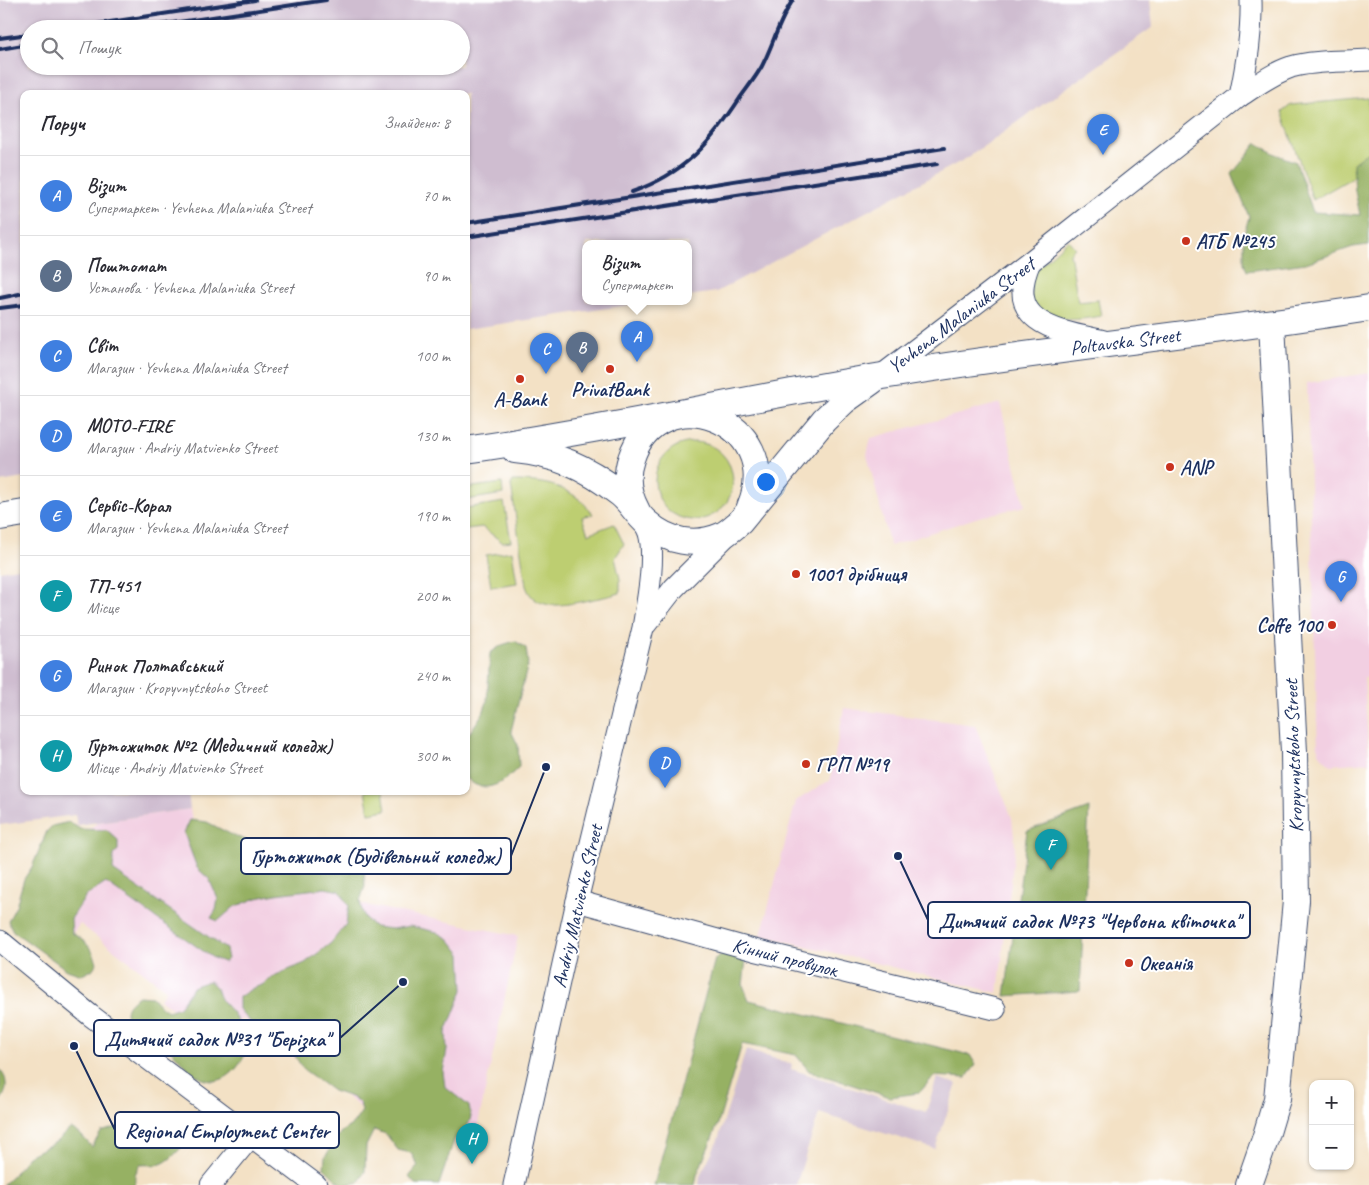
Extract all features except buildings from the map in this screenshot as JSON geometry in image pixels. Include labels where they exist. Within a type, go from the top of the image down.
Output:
[{"type":"main road","name":"Poltavska Street","points":[[881,376],[1108,342],[1272,323],[1369,308]]},
{"type":"main road","name":"Kropyvnytskoho Street","points":[[1249,1185],[1277,1099],[1296,901],[1293,733],[1272,323]]},
{"type":"main road","name":"Yevhena Malaniuka Street","points":[[478,448],[683,413],[881,376]]},
{"type":"main road","points":[[478,448],[534,452],[569,461],[618,492],[646,523],[663,535],[682,542],[703,542],[722,535],[740,522],[824,420],[861,388],[881,376]]},
{"type":"main road","points":[[640,516],[630,494],[628,480],[633,452],[640,439],[650,428],[662,420],[683,413],[704,414],[718,418],[736,430],[750,447],[756,466],[757,486],[751,506],[740,522]]},
{"type":"main road","points":[[0,517],[20,514]]},
{"type":"street","points":[[1240,96],[1247,65],[1252,26],[1251,0]]},
{"type":"street","name":"Yevhena Malaniuka Street","points":[[881,376],[1030,262],[1240,96],[1272,76],[1292,67],[1369,60]]},
{"type":"street","points":[[1030,262],[1022,289],[1024,300],[1037,320],[1050,328],[1108,342]]},
{"type":"street","name":"Andriy Matvienko Street","points":[[514,1185],[577,901],[643,628],[648,598],[652,546],[640,516]]},
{"type":"street","points":[[643,628],[688,572],[740,522]]},
{"type":"street","name":"Кінний провулок","points":[[577,901],[754,950],[995,1009]]},
{"type":"street","points":[[0,941],[90,1015],[316,1185]]},
{"type":"street","points":[[212,1185],[251,1136]]},
{"type":"shaded area","points":[[0,0],[1150,0],[1153,27],[967,158],[716,292],[692,295],[692,240],[582,240],[582,305],[629,305],[470,328],[470,90],[20,90],[20,479],[0,482]]},
{"type":"shaded area","points":[[1369,373],[1369,677],[1364,678],[1369,762],[1331,765],[1318,753],[1307,383]]},
{"type":"shaded area","points":[[1000,403],[1025,506],[979,517],[890,546],[867,455],[871,438]]},
{"type":"shaded area","points":[[20,568],[20,795],[188,795],[190,809],[77,825],[75,815],[0,825],[0,571]]},
{"type":"shaded area","points":[[844,708],[975,725],[1012,818],[1015,847],[998,993],[761,935],[796,801],[830,780]]},
{"type":"shaded area","points":[[190,809],[200,857],[336,865],[356,903],[518,936],[475,1138],[372,1116],[242,1018],[211,1057],[178,1013],[160,999],[167,990],[80,924],[72,934],[25,897],[72,840],[99,822]]},
{"type":"shaded area","points":[[746,1050],[792,1064],[791,1069],[926,1112],[937,1078],[957,1084],[935,1149],[819,1113],[796,1185],[699,1185],[700,1176],[718,1140]]},
{"type":"green space","points":[[1369,98],[1369,168],[1313,200],[1282,112],[1291,105]]},
{"type":"green space","points":[[1257,143],[1275,154],[1296,162],[1313,212],[1360,215],[1355,191],[1353,163],[1369,152],[1369,245],[1353,247],[1306,263],[1247,271],[1244,263],[1244,234],[1249,217],[1232,174]]},
{"type":"green space","points":[[1068,240],[1075,248],[1070,253],[1078,302],[1098,300],[1101,316],[1072,320],[1064,319],[1048,314],[1031,301],[1031,274]]},
{"type":"green space","points":[[694,442],[709,445],[722,453],[730,466],[733,481],[730,496],[722,509],[709,517],[694,520],[679,517],[666,509],[658,496],[655,481],[658,466],[666,453],[679,445]]},
{"type":"green space","points":[[513,481],[547,484],[567,491],[576,497],[593,514],[582,517],[588,534],[614,524],[624,544],[615,558],[620,579],[620,593],[562,605],[544,604],[530,595],[526,586],[511,485]]},
{"type":"green space","points":[[502,483],[503,494],[470,499],[470,487]]},
{"type":"green space","points":[[504,502],[511,541],[502,542],[482,527],[470,528],[470,507]]},
{"type":"green space","points":[[512,551],[517,583],[491,587],[486,555]]},
{"type":"green space","points":[[515,641],[526,648],[528,664],[511,731],[518,745],[519,767],[500,783],[482,787],[470,781],[470,732],[483,713],[487,702],[490,653],[502,645]]},
{"type":"green space","points":[[366,795],[384,795],[386,810],[369,813]]},
{"type":"green space","points":[[1089,808],[1080,991],[1005,996],[1027,831]]},
{"type":"green space","points":[[190,820],[207,822],[232,835],[262,846],[337,852],[355,858],[364,867],[365,886],[360,901],[366,919],[375,927],[392,929],[410,926],[437,932],[449,939],[461,954],[463,990],[446,1032],[447,1050],[443,1072],[445,1087],[469,1106],[471,1117],[468,1125],[454,1140],[439,1185],[415,1184],[409,1177],[418,1166],[411,1153],[398,1150],[386,1134],[374,1130],[366,1146],[365,1171],[359,1182],[344,1185],[324,1168],[325,1157],[341,1132],[353,1124],[362,1111],[360,1103],[351,1097],[333,1091],[303,1069],[282,1038],[268,1029],[249,1021],[239,1009],[239,997],[276,975],[305,963],[331,943],[346,924],[349,906],[340,891],[325,888],[257,898],[234,907],[218,921],[211,918],[216,910],[218,899],[209,879],[197,868],[184,833]]},
{"type":"green space","points":[[69,822],[80,829],[107,830],[118,840],[118,850],[114,855],[113,870],[226,949],[228,959],[224,962],[213,958],[106,883],[86,896],[71,919],[72,933],[88,945],[93,953],[97,963],[92,970],[82,975],[67,970],[13,931],[8,921],[16,906],[24,879],[32,867],[47,831],[52,826]]},
{"type":"green space","points":[[731,950],[746,960],[743,985],[749,1000],[970,1055],[976,1065],[966,1078],[934,1076],[919,1093],[890,1097],[809,1071],[796,1055],[742,1044],[718,1124],[697,1175],[695,1185],[654,1185],[715,959]]},
{"type":"green space","points":[[209,981],[215,986],[223,1002],[233,1013],[246,1037],[247,1044],[241,1062],[236,1069],[226,1077],[214,1081],[206,1080],[193,1073],[166,1047],[136,1029],[131,1024],[126,1013],[132,1001],[139,996],[152,997],[160,1006],[168,1011],[179,1007],[194,986]]},
{"type":"green space","points":[[0,1069],[6,1081],[6,1089],[0,1101]]},
{"type":"green space","points":[[179,1110],[190,1118],[195,1129],[180,1149],[166,1162],[159,1165],[140,1165],[135,1174],[135,1185],[2,1185],[16,1172],[28,1156],[56,1142],[71,1128],[80,1134],[92,1147],[101,1132],[123,1125],[133,1129],[143,1138],[152,1141],[160,1133],[170,1116]]},
{"type":"railway","points":[[123,20],[255,0]]},
{"type":"railway","points":[[193,20],[326,0]]},
{"type":"railway","points":[[632,192],[667,176],[682,166],[707,143],[760,70],[793,0]]},
{"type":"railway","points":[[0,38],[20,35]]},
{"type":"railway","points":[[0,49],[20,46]]},
{"type":"railway","points":[[470,222],[944,148]]},
{"type":"railway","points":[[470,236],[937,164]]},
{"type":"railway","points":[[0,298],[20,294]]},
{"type":"railway","points":[[0,308],[20,306]]},
{"type":"place","name":"Сервіс-Корал","points":[[1103,155]]},
{"type":"place","name":"АТБ №245","points":[[1186,241]]},
{"type":"place","name":"Візит","points":[[637,362]]},
{"type":"place","name":"PrivatBank","points":[[610,369]]},
{"type":"place","name":"Поштомат","points":[[582,373]]},
{"type":"place","name":"Світ","points":[[546,374]]},
{"type":"place","name":"A-Bank","points":[[520,379]]},
{"type":"place","name":"ANP","points":[[1170,467]]},
{"type":"place","name":"1001 дрібниця","points":[[796,574]]},
{"type":"place","name":"Ринок Полтавський","points":[[1341,602]]},
{"type":"place","name":"Coffe 100","points":[[1332,625]]},
{"type":"place","name":"ГРП №19","points":[[806,764]]},
{"type":"place","name":"Гуртожиток (Будівельний коледж)","points":[[546,767]]},
{"type":"place","name":"МОТО-FIRE","points":[[665,788]]},
{"type":"place","name":"Дитячий садок №73 \"Червона квіточка\"","points":[[898,856]]},
{"type":"place","name":"ТП-451","points":[[1051,870]]},
{"type":"place","name":"Океанія","points":[[1129,963]]},
{"type":"place","name":"Дитячий садок №31 \"Берізка\"","points":[[403,982]]},
{"type":"place","name":"Regional Employment Center","points":[[74,1046]]},
{"type":"place","name":"Гуртожиток №2 (Медичний коледж)","points":[[472,1164]]}]
